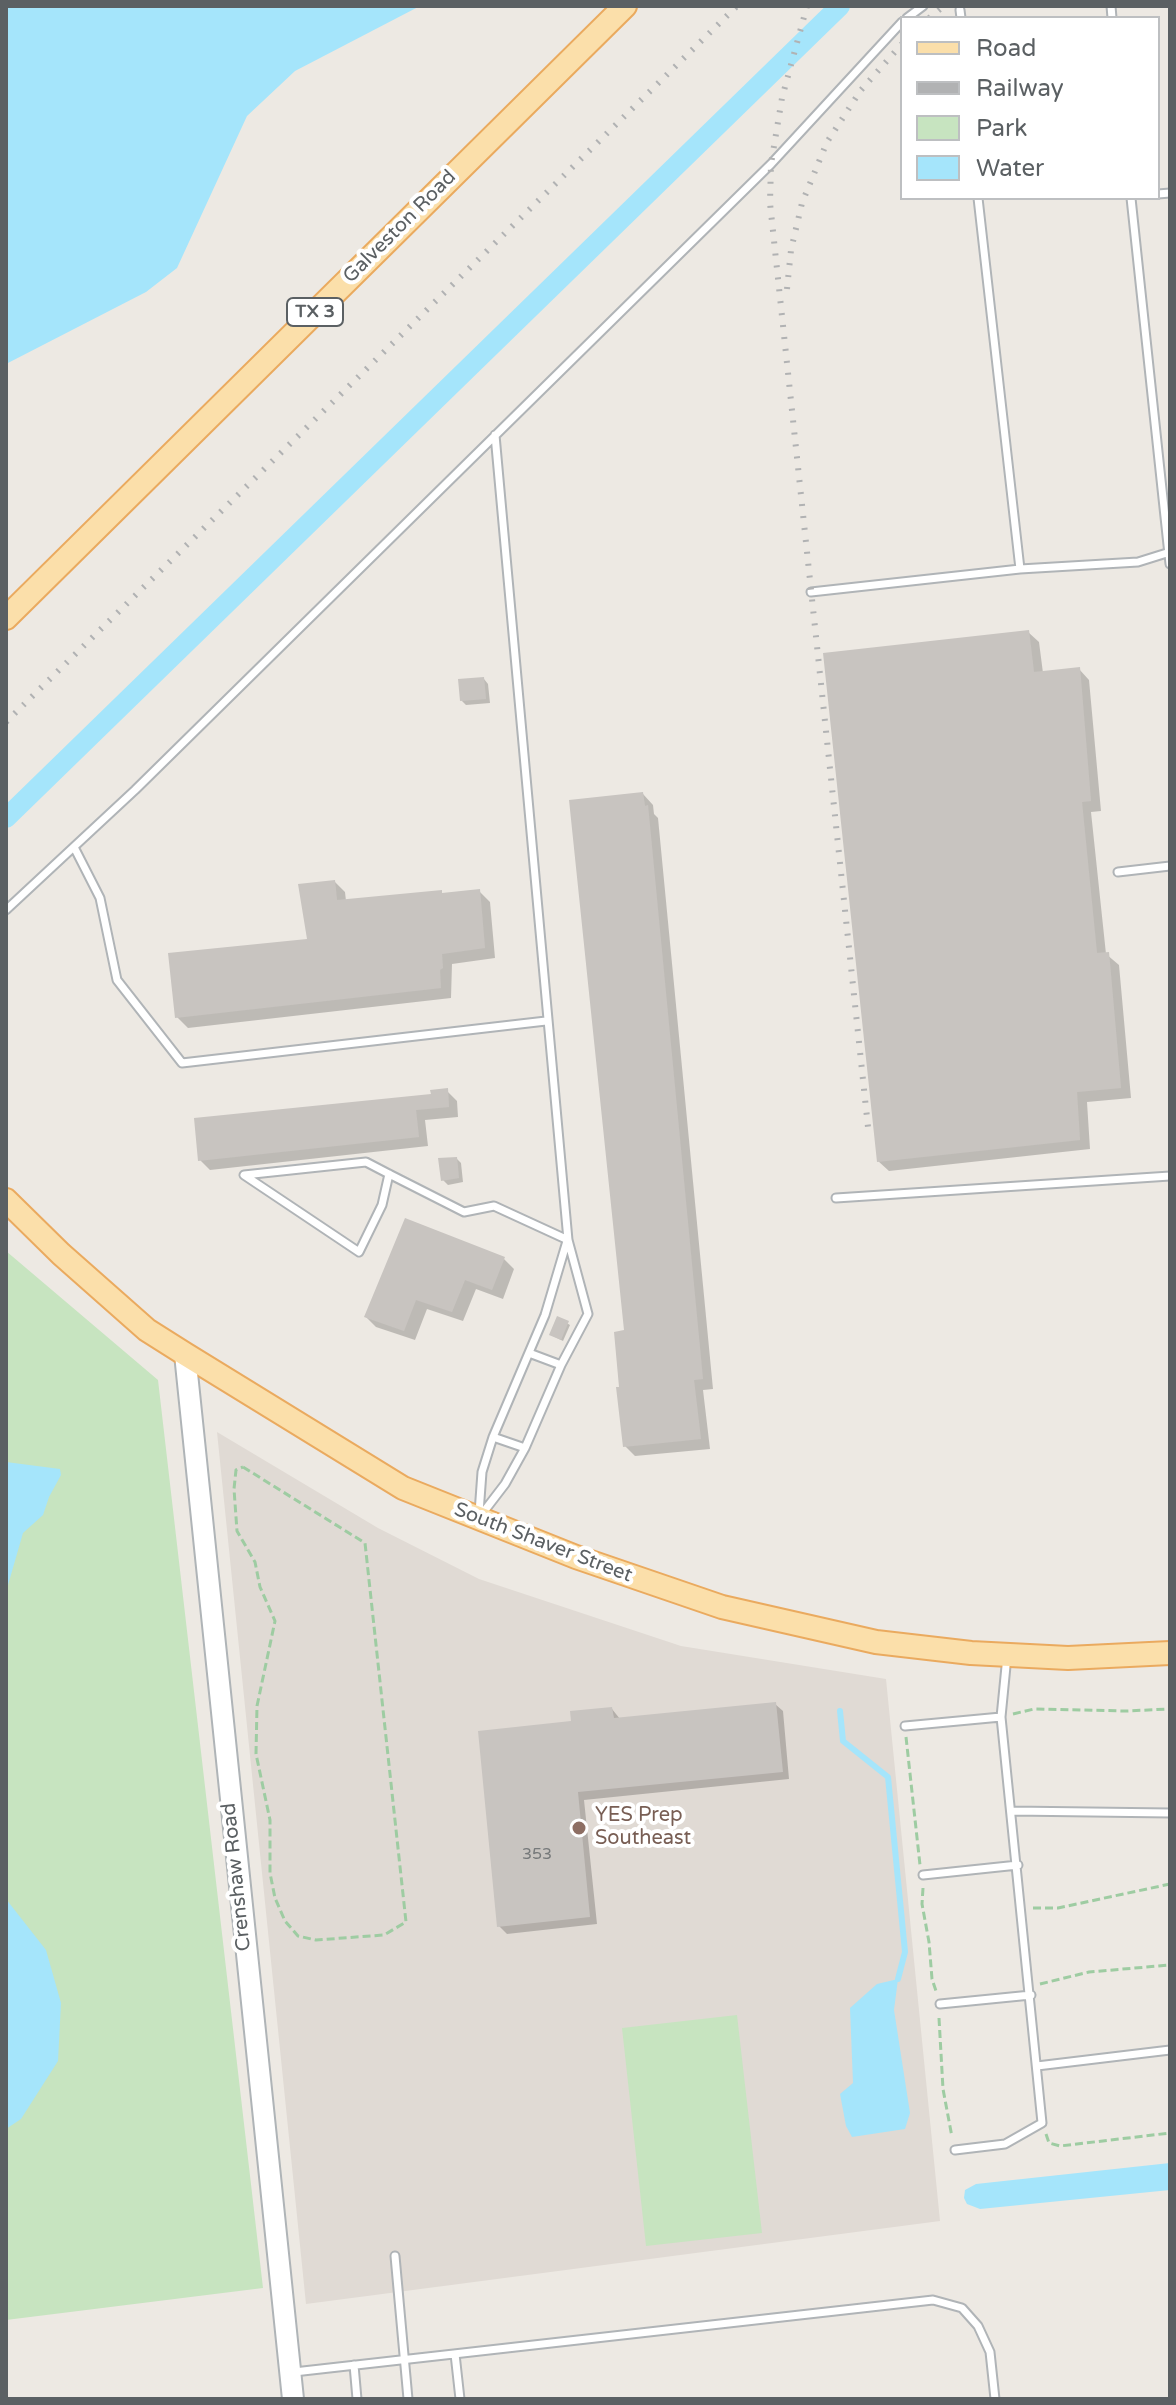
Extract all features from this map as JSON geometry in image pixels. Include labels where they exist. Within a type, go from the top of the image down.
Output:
[{"type":"main road","name":"Galveston Road","points":[[6,618],[625,6]]},
{"type":"main road","name":"South Shaver Street","points":[[6,1200],[61,1254],[147,1330],[403,1488],[478,1519],[576,1557],[722,1607],[876,1642],[1068,1658],[1170,1653]]},
{"type":"main road","name":"Crenshaw Road","points":[[185,1354],[293,2399]]},
{"type":"lane","points":[[6,910],[771,164],[900,24]]},
{"type":"lane","points":[[978,200],[1020,569]]},
{"type":"lane","points":[[1131,200],[1170,564]]},
{"type":"lane","points":[[478,1519],[505,1484],[525,1448],[561,1365],[588,1314],[568,1240],[495,435]]},
{"type":"lane","points":[[811,592],[1020,569],[1138,562],[1169,552]]},
{"type":"lane","points":[[74,847],[100,898],[117,980],[182,1063],[546,1021]]},
{"type":"lane","points":[[1118,872],[1170,866]]},
{"type":"lane","points":[[389,1174],[382,1205],[359,1252],[244,1175],[366,1162],[464,1212],[494,1206],[568,1240]]},
{"type":"lane","points":[[836,1198],[1170,1176]]},
{"type":"lane","points":[[478,1519],[482,1472],[493,1437],[545,1315],[568,1240]]},
{"type":"lane","points":[[529,1353],[561,1365]]},
{"type":"lane","points":[[493,1437],[525,1448]]},
{"type":"lane","points":[[955,2150],[1005,2144],[1042,2123],[1001,1717],[1007,1655]]},
{"type":"lane","points":[[905,1726],[1001,1717]]},
{"type":"lane","points":[[1012,1811],[1170,1814]]},
{"type":"lane","points":[[923,1875],[1018,1865]]},
{"type":"lane","points":[[940,2004],[1031,1995]]},
{"type":"lane","points":[[1037,2066],[1170,2050]]},
{"type":"lane","points":[[395,2256],[408,2399]]},
{"type":"lane","points":[[291,2373],[933,2300],[962,2308],[978,2326],[990,2352],[995,2399]]},
{"type":"lane","points":[[455,2354],[460,2399]]},
{"type":"lane","points":[[354,2365],[357,2399]]},
{"type":"path","points":[[243,1467],[365,1543],[406,1922],[384,1935],[316,1940],[298,1936],[285,1921],[275,1898],[270,1873],[270,1820],[256,1742],[257,1706],[275,1621],[260,1587],[255,1562],[237,1531],[236,1470],[243,1467]]},
{"type":"path","points":[[1001,1717],[1034,1709],[1170,1709]]},
{"type":"path","points":[[905,1726],[917,1854],[923,1875],[922,1904],[932,1979],[940,2004],[943,2089],[955,2150]]},
{"type":"path","points":[[1022,1908],[1058,1908],[1170,1884]]},
{"type":"path","points":[[1029,1984],[1048,1983],[1067,1975],[1089,1972],[1170,1965]]},
{"type":"path","points":[[1042,2123],[1049,2143],[1060,2146],[1170,2133]]},
{"type":"shaded area","name":"YES Prep Southeast","points":[[217,1432],[378,1528],[479,1579],[681,1646],[886,1679],[940,2221],[306,2304]]},
{"type":"green space","points":[[6,1251],[158,1380],[263,2288],[6,2320]]},
{"type":"green space","points":[[737,2015],[762,2233],[646,2246],[622,2028]]},
{"type":"water","points":[[6,6],[420,6],[295,71],[247,116],[177,268],[146,292],[6,364]]},
{"type":"water","points":[[6,1462],[60,1469],[61,1475],[43,1515],[23,1533],[6,1592]]},
{"type":"water","points":[[6,1899],[46,1950],[61,2003],[58,2061],[21,2119],[6,2129]]},
{"type":"water","points":[[898,1979],[894,2010],[910,2113],[905,2129],[852,2137],[846,2126],[840,2094],[853,2083],[850,2008],[877,1984]]},
{"type":"water","points":[[1170,2163],[1170,2190],[980,2209],[967,2204],[964,2198],[965,2190],[976,2184]]},
{"type":"building","points":[[1029,630],[1034,672],[1080,667],[1091,801],[1082,802],[1097,953],[1109,952],[1121,1088],[1077,1092],[1080,1140],[877,1162],[823,653]]},
{"type":"building","points":[[484,677],[486,699],[460,701],[458,679]]},
{"type":"building","points":[[643,792],[645,806],[648,805],[703,1379],[694,1380],[701,1439],[623,1447],[614,1332],[624,1330],[569,800]]},
{"type":"building","points":[[335,880],[337,900],[480,889],[485,948],[442,954],[441,988],[175,1018],[168,953],[307,939],[298,884]]},
{"type":"building","points":[[448,1088],[449,1107],[416,1110],[419,1137],[198,1161],[194,1118],[431,1094],[430,1090]]},
{"type":"building","points":[[457,1157],[459,1178],[441,1181],[438,1158]]},
{"type":"building","points":[[405,1218],[505,1257],[492,1290],[465,1280],[452,1312],[416,1300],[404,1331],[364,1317]]},
{"type":"building","points":[[557,1316],[569,1321],[561,1340],[549,1335]]},
{"type":"building","points":[[776,1702],[783,1772],[578,1792],[590,1917],[497,1927],[478,1731],[571,1721],[570,1711],[612,1707],[614,1718]]},
{"type":"waterway","points":[[6,818],[840,6]]},
{"type":"waterway","points":[[840,1711],[843,1741],[888,1777],[905,1952],[898,1979]]},
{"type":"railway","points":[[6,722],[737,6]]},
{"type":"railway","points":[[807,6],[782,98],[771,164],[770,203],[868,1127]]},
{"type":"railway","points":[[932,16],[944,6]]},
{"type":"railway","points":[[787,289],[791,250],[802,203],[827,142],[861,90],[900,46]]},
{"type":"place","name":"YES Prep Southeast","points":[[579,1828]]}]
